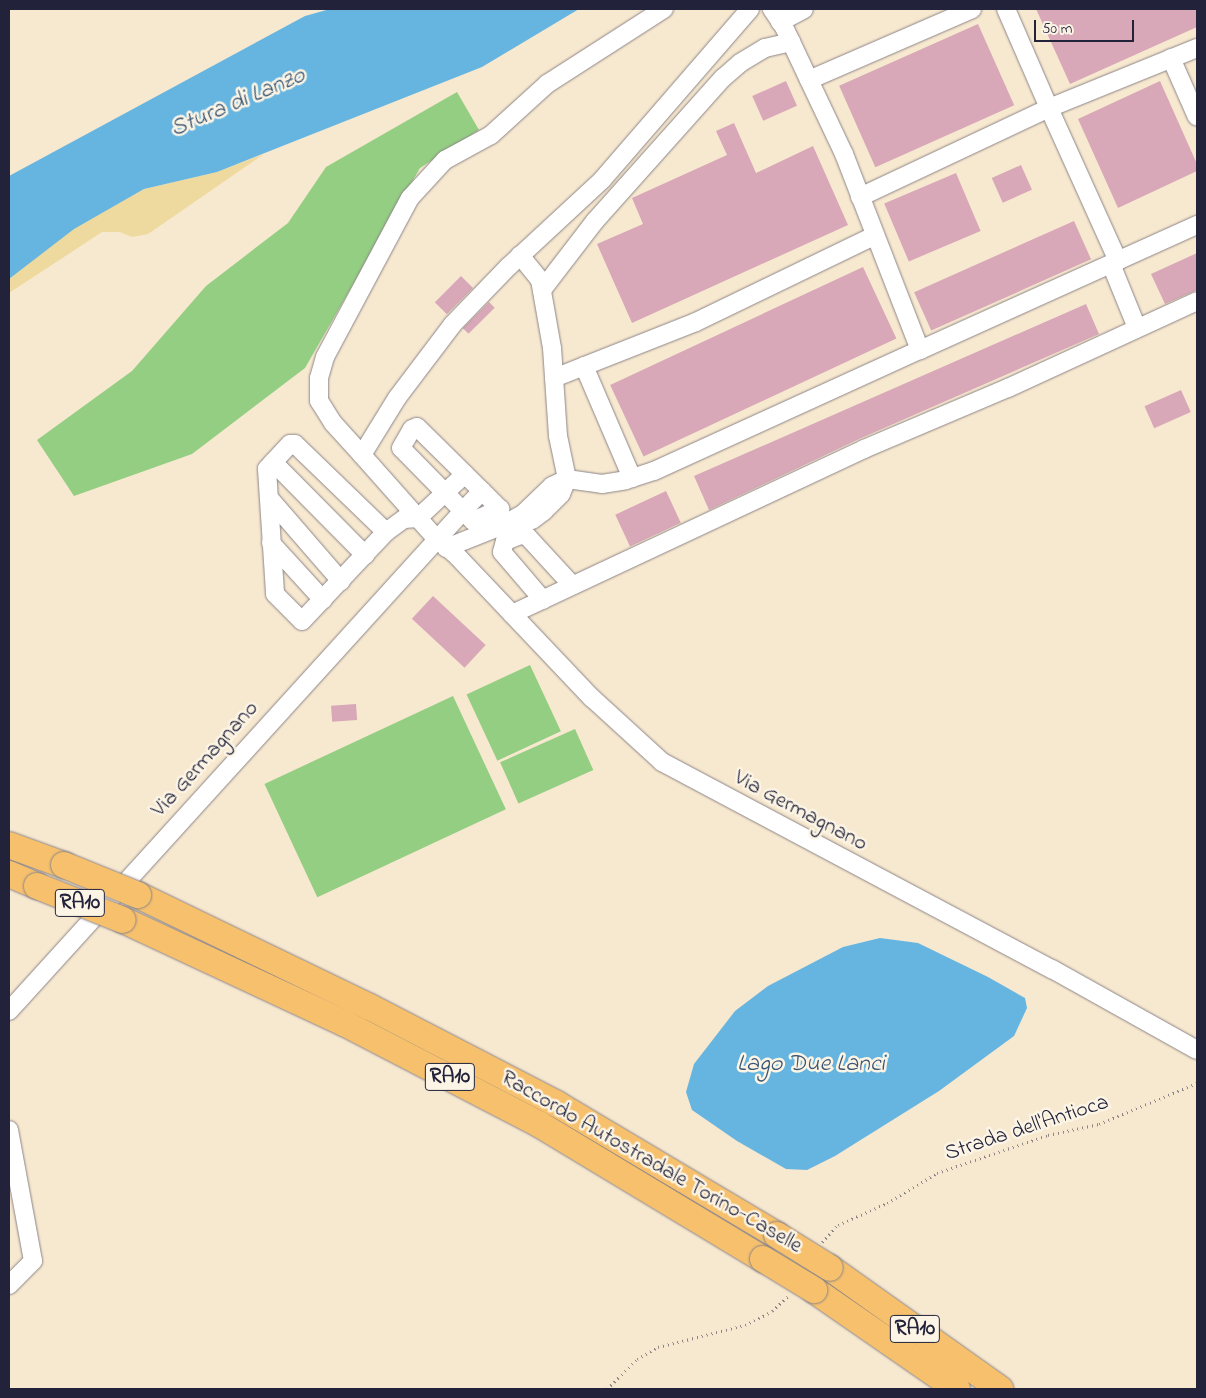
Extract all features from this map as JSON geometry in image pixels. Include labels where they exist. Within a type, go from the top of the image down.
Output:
[{"type":"highway","name":"Raccordo Autostradale Torino-Caselle","points":[[9,845],[138,895],[370,1007],[557,1104],[830,1268],[1000,1389]]},
{"type":"highway","name":"Raccordo Autostradale Torino-Caselle","points":[[9,874],[123,920],[344,1023],[539,1124],[814,1290],[957,1389]]},
{"type":"street","name":"Via Germagnano","points":[[664,9],[547,84],[491,135],[445,160],[410,198],[325,357],[318,378],[319,401],[333,422],[442,544],[592,698],[662,762],[1052,969],[1197,1050]]},
{"type":"street","points":[[362,455],[397,398],[454,324],[520,255],[602,180],[750,9]]},
{"type":"street","points":[[804,9],[776,15],[791,42],[844,154],[874,236],[920,350]]},
{"type":"street","points":[[809,80],[972,9]]},
{"type":"street","points":[[1006,9],[1115,262],[1137,328]]},
{"type":"street","points":[[542,290],[595,221],[723,78],[740,63],[765,48],[791,42]]},
{"type":"street","points":[[860,197],[1049,108],[1197,48]]},
{"type":"street","points":[[1171,58],[1197,117]]},
{"type":"street","points":[[567,479],[602,484],[632,478],[1197,225]]},
{"type":"street","points":[[554,378],[696,322],[874,236]]},
{"type":"street","points":[[442,544],[501,526],[532,520],[544,512],[561,494],[567,479],[558,436],[554,378],[542,290],[537,274],[520,255]]},
{"type":"street","points":[[512,614],[864,449],[1008,388],[1197,301]]},
{"type":"street","points":[[584,366],[632,478]]},
{"type":"street","points":[[417,427],[482,491],[500,509],[473,521],[402,448],[412,428],[417,427]]},
{"type":"street","points":[[386,532],[295,444],[290,444],[267,469],[274,594],[302,622],[386,532],[404,519],[418,518],[465,474]]},
{"type":"street","points":[[273,462],[365,556]]},
{"type":"street","points":[[442,544],[464,511],[482,491]]},
{"type":"street","points":[[268,498],[341,580]]},
{"type":"street","points":[[543,600],[502,552],[505,541],[521,535],[527,536],[572,585]]},
{"type":"street","points":[[272,544],[323,600]]},
{"type":"street","name":"Via Germagnano","points":[[9,1011],[442,544]]},
{"type":"street","points":[[9,1130],[33,1261],[9,1285]]},
{"type":"path","name":"Strada dell'Antioca","points":[[820,1243],[838,1225],[887,1203],[937,1173],[1048,1135],[1099,1124],[1197,1083]]},
{"type":"path","points":[[607,1389],[637,1359],[658,1347],[728,1331],[772,1311],[786,1298]]},
{"type":"green space","points":[[457,92],[479,130],[420,168],[305,368],[192,454],[74,496],[37,440],[132,371],[206,286],[288,223],[326,167]]},
{"type":"green space","points":[[530,665],[561,731],[497,761],[467,695]]},
{"type":"green space","points":[[453,696],[506,809],[317,897],[264,784]]},
{"type":"green space","points":[[575,729],[593,770],[518,803],[500,762]]},
{"type":"sand","points":[[264,154],[148,234],[132,237],[120,232],[102,232],[9,293],[10,278],[73,229],[144,189],[217,172]]},
{"type":"water","name":"Stura di Lanzo","points":[[330,9],[579,9],[482,67],[217,172],[144,189],[74,229],[9,279],[9,176],[305,16]]},
{"type":"water","name":"Lago Due Lanci","points":[[880,938],[918,943],[988,977],[1025,998],[1027,1008],[1014,1036],[939,1091],[835,1156],[807,1170],[786,1169],[737,1141],[692,1110],[686,1092],[694,1064],[735,1011],[768,986],[843,947]]},
{"type":"building","points":[[1036,9],[1197,9],[1197,27],[1070,84]]},
{"type":"building","points":[[978,24],[1014,105],[875,167],[839,86]]},
{"type":"building","points":[[786,81],[797,106],[763,121],[752,96]]},
{"type":"building","points":[[1160,81],[1197,164],[1197,171],[1118,208],[1078,119]]},
{"type":"building","points":[[734,123],[756,173],[813,146],[848,225],[632,323],[597,244],[643,224],[632,198],[727,155],[716,131]]},
{"type":"building","points":[[1021,165],[1032,190],[1003,203],[992,178]]},
{"type":"building","points":[[956,173],[981,231],[909,261],[884,203]]},
{"type":"building","points":[[1074,221],[1091,259],[931,331],[914,292]]},
{"type":"building","points":[[1197,253],[1197,290],[1165,304],[1151,274]]},
{"type":"building","points":[[863,267],[896,339],[644,457],[610,385]]},
{"type":"building","points":[[461,276],[473,288],[447,314],[435,302]]},
{"type":"building","points":[[489,302],[495,308],[468,334],[463,328]]},
{"type":"building","points":[[1086,304],[1099,334],[859,439],[709,510],[694,476]]},
{"type":"building","points":[[1181,390],[1191,412],[1154,428],[1144,406]]},
{"type":"building","points":[[666,491],[681,523],[630,546],[615,515]]},
{"type":"building","points":[[433,596],[486,645],[465,668],[412,619]]},
{"type":"building","points":[[356,704],[357,720],[332,722],[331,706]]}]
